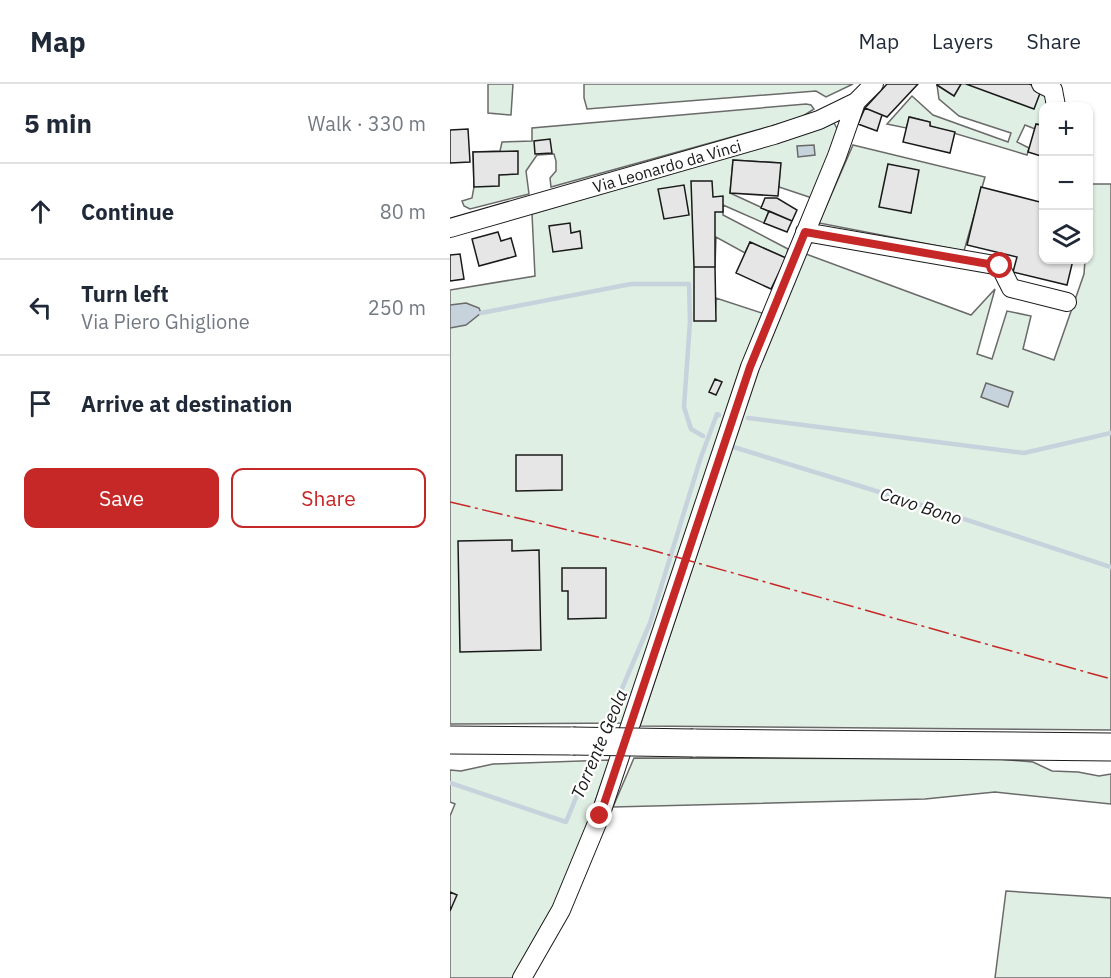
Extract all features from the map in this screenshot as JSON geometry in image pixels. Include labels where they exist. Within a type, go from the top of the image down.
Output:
[{"type":"highway","points":[[450,740],[1111,747]]},
{"type":"street","name":"Via Leonardo da Vinci","points":[[450,228],[819,120],[856,102],[874,84]]},
{"type":"street","points":[[1041,84],[1053,90],[1055,102]]},
{"type":"street","points":[[522,978],[561,910],[600,816],[750,367],[837,156],[856,102]]},
{"type":"street","points":[[805,232],[1000,266],[1011,288],[1067,302]]},
{"type":"green space","points":[[488,84],[513,84],[511,115],[488,113]]},
{"type":"green space","points":[[584,84],[853,84],[826,97],[816,91],[587,109]]},
{"type":"green space","points":[[961,84],[1044,84],[1050,102],[1039,102],[1039,125],[1037,124],[1035,129],[1025,125],[1017,142],[1029,148],[1027,155],[930,126],[930,122],[910,117],[906,128],[887,124],[912,96],[933,115],[1008,142],[1011,133],[959,116],[939,99],[937,85],[954,96]]},
{"type":"green space","points":[[811,105],[814,109],[800,118],[551,187],[550,178],[556,171],[554,154],[537,155],[526,171],[529,194],[470,209],[464,206],[462,201],[472,198],[473,152],[500,151],[502,142],[532,141],[532,128]]},
{"type":"green space","points":[[834,123],[840,134],[812,198],[779,187],[780,163],[733,160],[730,193],[769,211],[764,223],[723,205],[723,215],[788,249],[786,258],[750,242],[745,253],[716,237],[715,267],[695,267],[715,320],[716,298],[765,314],[626,723],[450,724],[450,290],[535,276],[532,214]]},
{"type":"green space","points":[[853,145],[985,177],[964,251],[819,223]]},
{"type":"green space","points":[[1093,184],[1111,184],[1111,730],[640,726],[757,373],[806,254],[971,315],[995,289],[977,354],[992,359],[1007,311],[1031,316],[1023,349],[1054,360],[1084,274],[1085,264],[1093,264]]},
{"type":"green space","points":[[634,758],[998,759],[1033,762],[1052,771],[1099,776],[1111,774],[1111,804],[995,792],[925,799],[613,807]]},
{"type":"green space","points":[[610,760],[587,825],[555,903],[512,978],[450,978],[450,816],[455,804],[450,802],[450,770],[461,771],[493,764]]},
{"type":"green space","points":[[1006,891],[1111,898],[1111,978],[995,978]]},
{"type":"shaded area","points":[[814,145],[815,155],[798,157],[797,146]]},
{"type":"shaded area","points":[[466,303],[479,308],[481,313],[466,325],[450,328],[450,305]]},
{"type":"shaded area","points":[[986,383],[1013,392],[1008,407],[981,397]]},
{"type":"building","points":[[887,84],[918,84],[887,117],[865,108]]},
{"type":"building","points":[[938,84],[961,84],[954,96]]},
{"type":"building","points":[[966,84],[1029,84],[1042,88],[1034,109]]},
{"type":"building","points":[[865,108],[882,115],[877,131],[858,124]]},
{"type":"building","points":[[909,117],[930,122],[930,126],[955,132],[950,153],[903,142]]},
{"type":"building","points":[[1036,124],[1039,125],[1039,155],[1028,152]]},
{"type":"building","points":[[468,129],[470,162],[450,163],[450,130]]},
{"type":"building","points":[[550,139],[552,153],[535,154],[534,141]]},
{"type":"building","points":[[518,151],[518,174],[499,175],[499,186],[474,187],[473,152]]},
{"type":"building","points":[[733,160],[781,163],[778,196],[730,193]]},
{"type":"building","points":[[888,164],[919,170],[911,213],[879,207]]},
{"type":"building","points":[[691,181],[712,181],[713,197],[723,196],[723,212],[715,212],[715,267],[694,267]]},
{"type":"building","points":[[684,185],[689,215],[664,219],[658,189]]},
{"type":"building","points":[[981,187],[1039,202],[1039,264],[1072,264],[1067,285],[1013,272],[1017,257],[967,245]]},
{"type":"building","points":[[765,198],[777,198],[797,210],[792,221],[761,208]]},
{"type":"building","points":[[769,211],[792,221],[787,232],[764,223]]},
{"type":"building","points":[[570,223],[571,233],[580,231],[582,248],[553,252],[549,226]]},
{"type":"building","points":[[498,232],[501,241],[511,238],[516,256],[479,266],[472,239]]},
{"type":"building","points":[[750,242],[786,258],[771,289],[736,273]]},
{"type":"building","points":[[460,254],[464,279],[450,281],[450,255]]},
{"type":"building","points":[[694,267],[715,267],[716,321],[694,321]]},
{"type":"building","points":[[715,379],[722,382],[716,395],[709,392]]},
{"type":"building","points":[[516,455],[562,455],[562,490],[516,491]]},
{"type":"building","points":[[512,540],[512,551],[539,550],[541,650],[460,652],[458,541]]},
{"type":"building","points":[[562,568],[606,568],[606,618],[568,619],[568,591],[562,591]]},
{"type":"building","points":[[450,892],[457,895],[450,911]]},
{"type":"waterway","name":"Cavo Bono","points":[[481,313],[631,284],[689,284],[690,321],[684,407],[691,429],[703,436]]},
{"type":"waterway","name":"Torrente Geola","points":[[603,733],[650,623],[701,457],[717,414],[719,415]]},
{"type":"waterway","name":"Torrente Geola","points":[[748,418],[1024,453],[1111,433]]},
{"type":"waterway","name":"Cavo Bono","points":[[730,446],[1111,567]]},
{"type":"waterway","name":"Torrente Geola","points":[[450,783],[566,822],[595,751]]},
{"type":"power","points":[[450,502],[644,548],[1111,679]]},
{"type":"route","points":[[600,816],[750,367],[805,232],[1000,266]]}]
